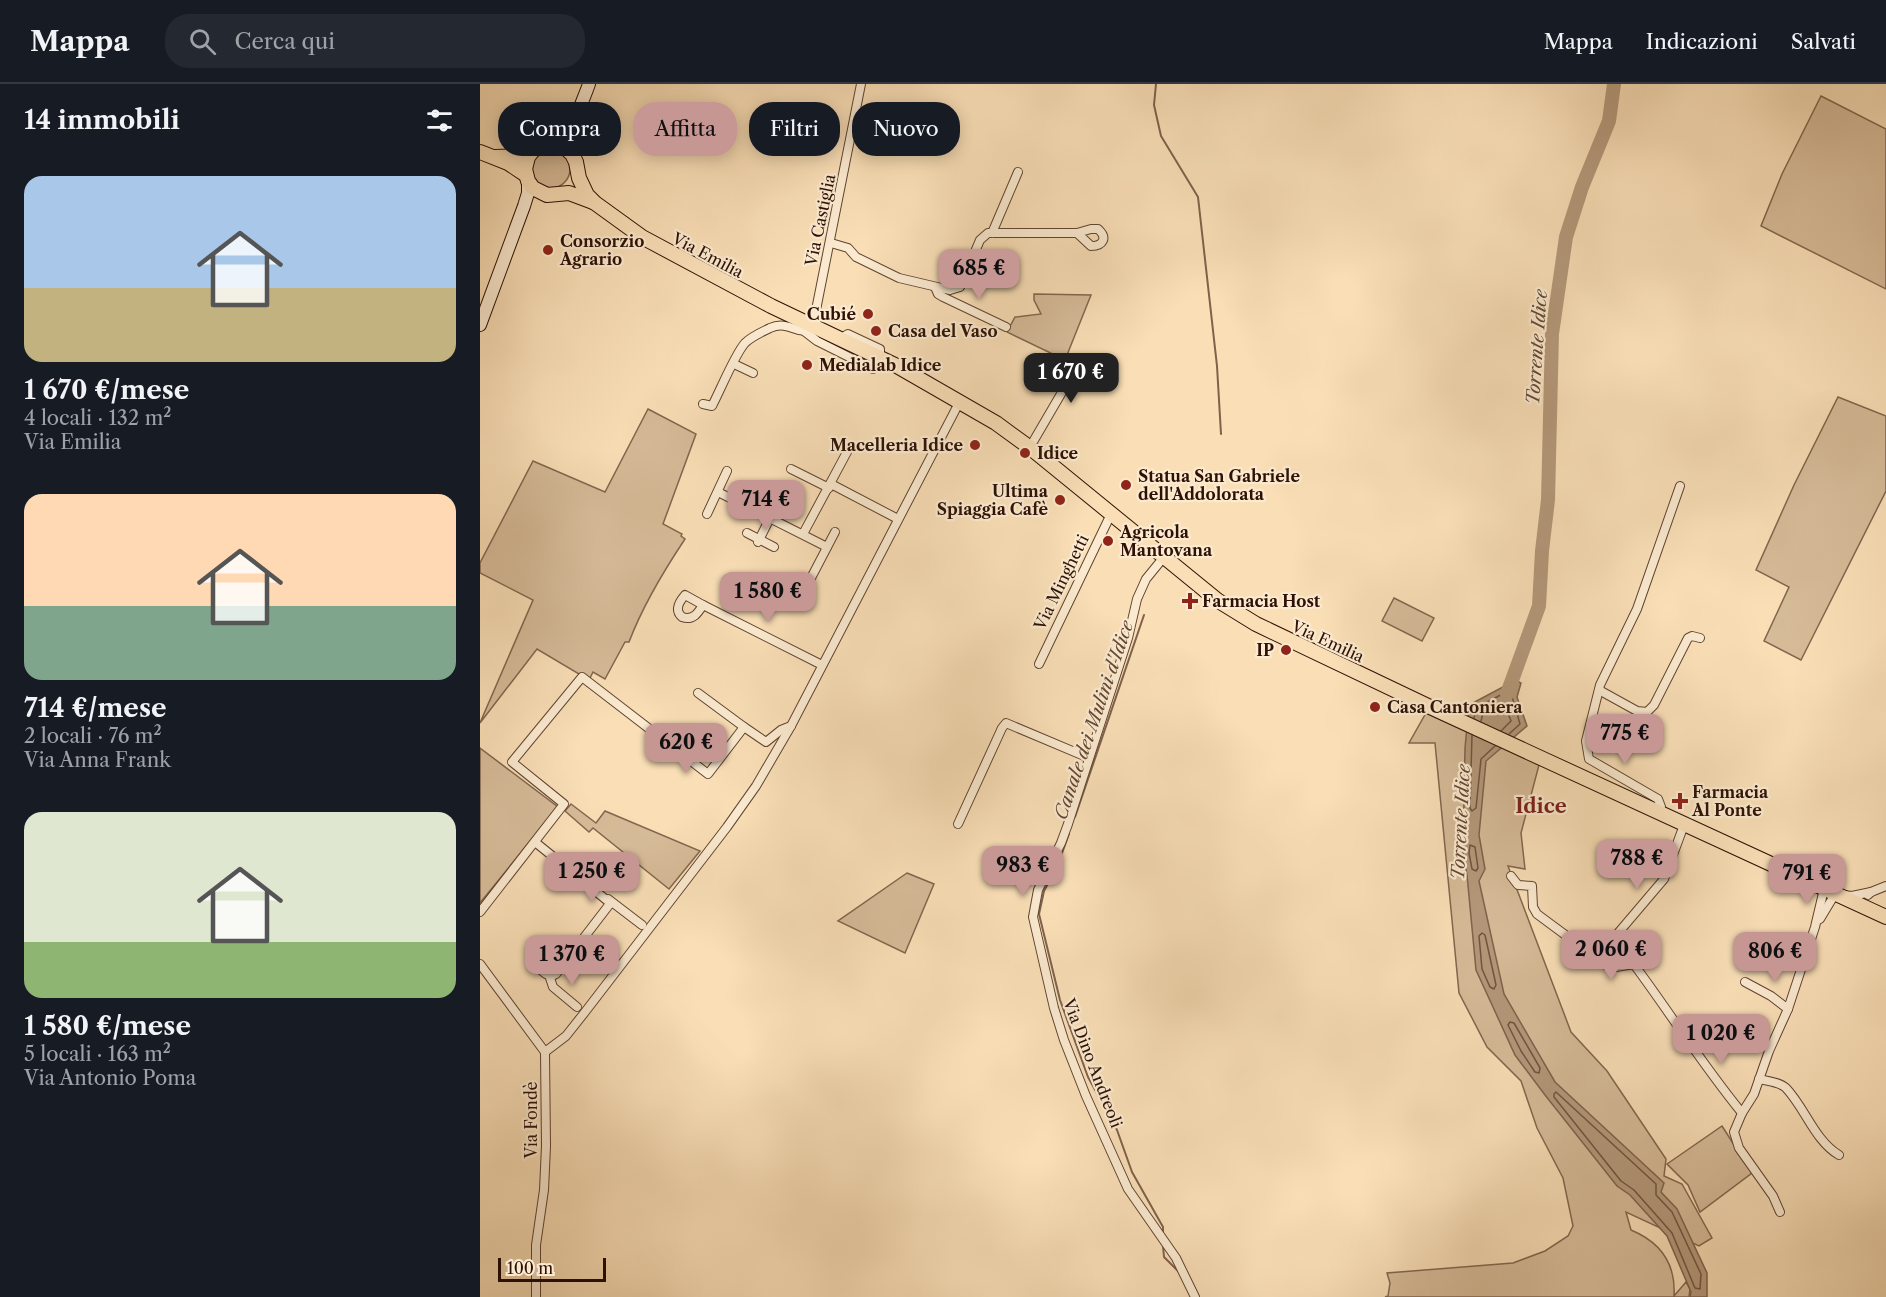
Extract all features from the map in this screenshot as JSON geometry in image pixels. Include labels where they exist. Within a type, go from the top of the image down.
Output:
[{"type":"main road","name":"Via Emilia","points":[[480,152],[514,167],[527,178],[533,188],[554,194],[578,195],[595,203],[658,247],[808,328],[840,339],[884,359],[960,401],[1030,447],[1217,600],[1256,624],[1647,808],[1886,917]]},
{"type":"main road","name":"Via Emilia","points":[[495,158],[519,156]]},
{"type":"main road","points":[[527,178],[529,156]]},
{"type":"main road","name":"Via Emilia","points":[[573,156],[587,195],[595,203]]},
{"type":"main road","points":[[554,194],[572,184],[577,171]]},
{"type":"street","points":[[582,102],[589,84]]},
{"type":"street","name":"Via Castiglia","points":[[808,328],[815,315],[831,243],[861,84]]},
{"type":"street","points":[[992,233],[1018,172]]},
{"type":"street","points":[[480,325],[528,193],[527,178]]},
{"type":"street","points":[[517,225],[531,205],[554,194]]},
{"type":"street","points":[[831,243],[848,248],[856,257],[899,278],[950,290],[960,287],[983,236],[992,233],[1077,233]]},
{"type":"street","points":[[935,287],[938,294],[943,297],[1006,327]]},
{"type":"street","points":[[703,404],[712,406],[747,342],[774,326],[776,314],[771,306]]},
{"type":"street","name":"Via Emilia","points":[[774,326],[783,324],[808,328],[817,341],[873,369],[884,359]]},
{"type":"street","points":[[734,364],[753,373]]},
{"type":"street","points":[[1030,447],[1072,375]]},
{"type":"street","points":[[480,964],[545,1052],[566,1036],[706,855],[756,786],[791,726],[960,401]]},
{"type":"street","points":[[803,534],[847,452]]},
{"type":"street","points":[[791,469],[898,519]]},
{"type":"street","points":[[707,514],[727,471]]},
{"type":"street","points":[[1660,814],[1661,807],[1658,799],[1592,762],[1587,756],[1586,741],[1599,690],[1636,609],[1680,486]]},
{"type":"street","points":[[718,492],[827,547]]},
{"type":"street","name":"Via Minghetti","points":[[1039,664],[1059,618],[1111,514]]},
{"type":"street","points":[[759,541],[770,518]]},
{"type":"street","points":[[811,578],[835,532]]},
{"type":"street","points":[[747,533],[774,547]]},
{"type":"street","name":"Via Dino Andreoli","points":[[1164,557],[1146,579],[1137,599],[1128,638],[1089,758],[1061,843],[1038,890],[1033,917],[1054,1008],[1086,1096],[1128,1189],[1176,1258],[1195,1297]]},
{"type":"street","points":[[703,605],[822,665]]},
{"type":"street","points":[[1599,690],[1636,711],[1647,712],[1652,709],[1688,638],[1692,636],[1700,638]]},
{"type":"street","points":[[480,912],[564,804],[512,762],[582,677],[708,774],[744,727]]},
{"type":"street","points":[[698,693],[766,742],[791,726]]},
{"type":"street","points":[[958,824],[1006,723],[1089,758]]},
{"type":"street","points":[[1644,790],[1649,798],[1647,808]]},
{"type":"street","points":[[1596,959],[1664,879],[1684,825]]},
{"type":"street","points":[[535,842],[642,925]]},
{"type":"street","points":[[1511,876],[1518,885],[1532,886],[1533,907],[1537,914],[1596,959],[1610,968],[1634,964]]},
{"type":"street","points":[[1780,1212],[1773,1196],[1739,1148],[1734,1132],[1754,1094],[1788,1009],[1829,891],[1852,896],[1886,886]]},
{"type":"street","points":[[1867,908],[1867,899],[1871,892]]},
{"type":"street","points":[[549,975],[556,974],[609,905],[608,899]]},
{"type":"street","points":[[1614,938],[1671,1019],[1742,1113]]},
{"type":"street","points":[[533,964],[549,975],[553,987],[577,1007]]},
{"type":"street","points":[[1745,982],[1771,996],[1788,1009]]},
{"type":"street","name":"Via Fondè","points":[[536,1297],[536,1245],[544,1190],[546,1146],[545,1052]]},
{"type":"street","points":[[1759,1079],[1785,1088],[1830,1150],[1839,1155]]},
{"type":"shaded area","points":[[1821,96],[1886,129],[1886,289],[1761,226],[1782,174]]},
{"type":"shaded area","points":[[536,156],[566,156],[569,162],[569,176],[565,183],[558,187],[544,187],[537,183],[533,176],[533,162]]},
{"type":"shaded area","points":[[1034,294],[1091,295],[1065,360],[1007,332],[1015,317],[1041,314],[1034,300]]},
{"type":"shaded area","points":[[1838,397],[1886,416],[1886,491],[1801,660],[1764,641],[1789,587],[1756,570],[1794,485]]},
{"type":"shaded area","points":[[648,409],[696,434],[663,524],[682,534],[681,536],[685,539],[654,589],[629,642],[625,642],[605,679],[593,672],[589,680],[537,649],[480,723],[533,600],[480,573],[480,563],[533,461],[605,492]]},
{"type":"shaded area","points":[[1394,598],[1434,618],[1422,641],[1382,621]]},
{"type":"shaded area","points":[[1426,713],[1539,765],[1521,833],[1525,869],[1508,866],[1571,1032],[1607,1071],[1666,1159],[1664,1176],[1682,1184],[1712,1238],[1699,1246],[1626,1212],[1631,1230],[1658,1247],[1664,1255],[1672,1273],[1674,1296],[1686,1282],[1690,1289],[1689,1297],[1385,1297],[1388,1296],[1390,1283],[1387,1273],[1513,1263],[1545,1251],[1568,1236],[1573,1226],[1563,1178],[1537,1128],[1521,1081],[1487,1047],[1459,993],[1435,743],[1409,743]]},
{"type":"shaded area","points":[[480,748],[558,807],[480,903]]},
{"type":"shaded area","points":[[571,804],[596,823],[605,811],[700,851],[669,889],[593,828],[589,832],[565,811]]},
{"type":"shaded area","points":[[907,873],[934,884],[905,953],[838,921]]},
{"type":"shaded area","points":[[1722,1126],[1752,1173],[1700,1212],[1688,1185],[1667,1164]]},
{"type":"water","points":[[1508,676],[1521,683],[1517,697],[1527,726],[1486,761],[1479,835],[1485,869],[1479,881],[1504,994],[1555,1082],[1664,1183],[1661,1192],[1677,1209],[1707,1273],[1707,1297],[1690,1297],[1691,1292],[1667,1236],[1630,1195],[1617,1186],[1515,1055],[1476,970],[1463,853],[1465,748],[1469,705],[1503,687]]},
{"type":"waterway","name":"Canale dei Mulini d'Idice","points":[[1156,84],[1154,105],[1161,136],[1198,197],[1217,366],[1221,434]]},
{"type":"waterway","name":"Torrente Idice","points":[[1507,694],[1539,606],[1548,500],[1552,334],[1566,237],[1582,187],[1609,121],[1614,84]]},
{"type":"waterway","name":"Canale dei Mulini d'Idice","points":[[1075,817],[1144,615]]},
{"type":"waterway","name":"Canale dei Mulini d'Idice","points":[[1069,834],[1057,867],[1044,891],[1039,914],[1060,1000],[1088,1077],[1117,1130],[1132,1172],[1163,1227],[1163,1235]]},
{"type":"waterway","name":"Canale dei Mulini d'Idice","points":[[1163,1246],[1164,1257],[1178,1271]]},
{"type":"place","name":"Consorzio Agrario","points":[[548,250]]},
{"type":"place","name":"Cubié","points":[[868,314]]},
{"type":"place","name":"Casa del Vaso","points":[[876,331]]},
{"type":"place","name":"Medialab Idice","points":[[807,365]]},
{"type":"place","name":"Macelleria Idice","points":[[975,445]]},
{"type":"place","name":"Idice","points":[[1025,453]]},
{"type":"place","name":"Statua San Gabriele dell'Addolorata","points":[[1126,485]]},
{"type":"place","name":"Ultima Spiaggia Cafè","points":[[1060,500]]},
{"type":"place","name":"Agricola Mantovana","points":[[1108,541]]},
{"type":"place","name":"Farmacia Host","points":[[1190,601]]},
{"type":"place","name":"IP","points":[[1286,650]]},
{"type":"place","name":"Casa Cantoniera","points":[[1375,707]]},
{"type":"place","name":"Farmacia Al Ponte","points":[[1680,801]]},
{"type":"district","name":"Idice","points":[[1541,806]]}]
